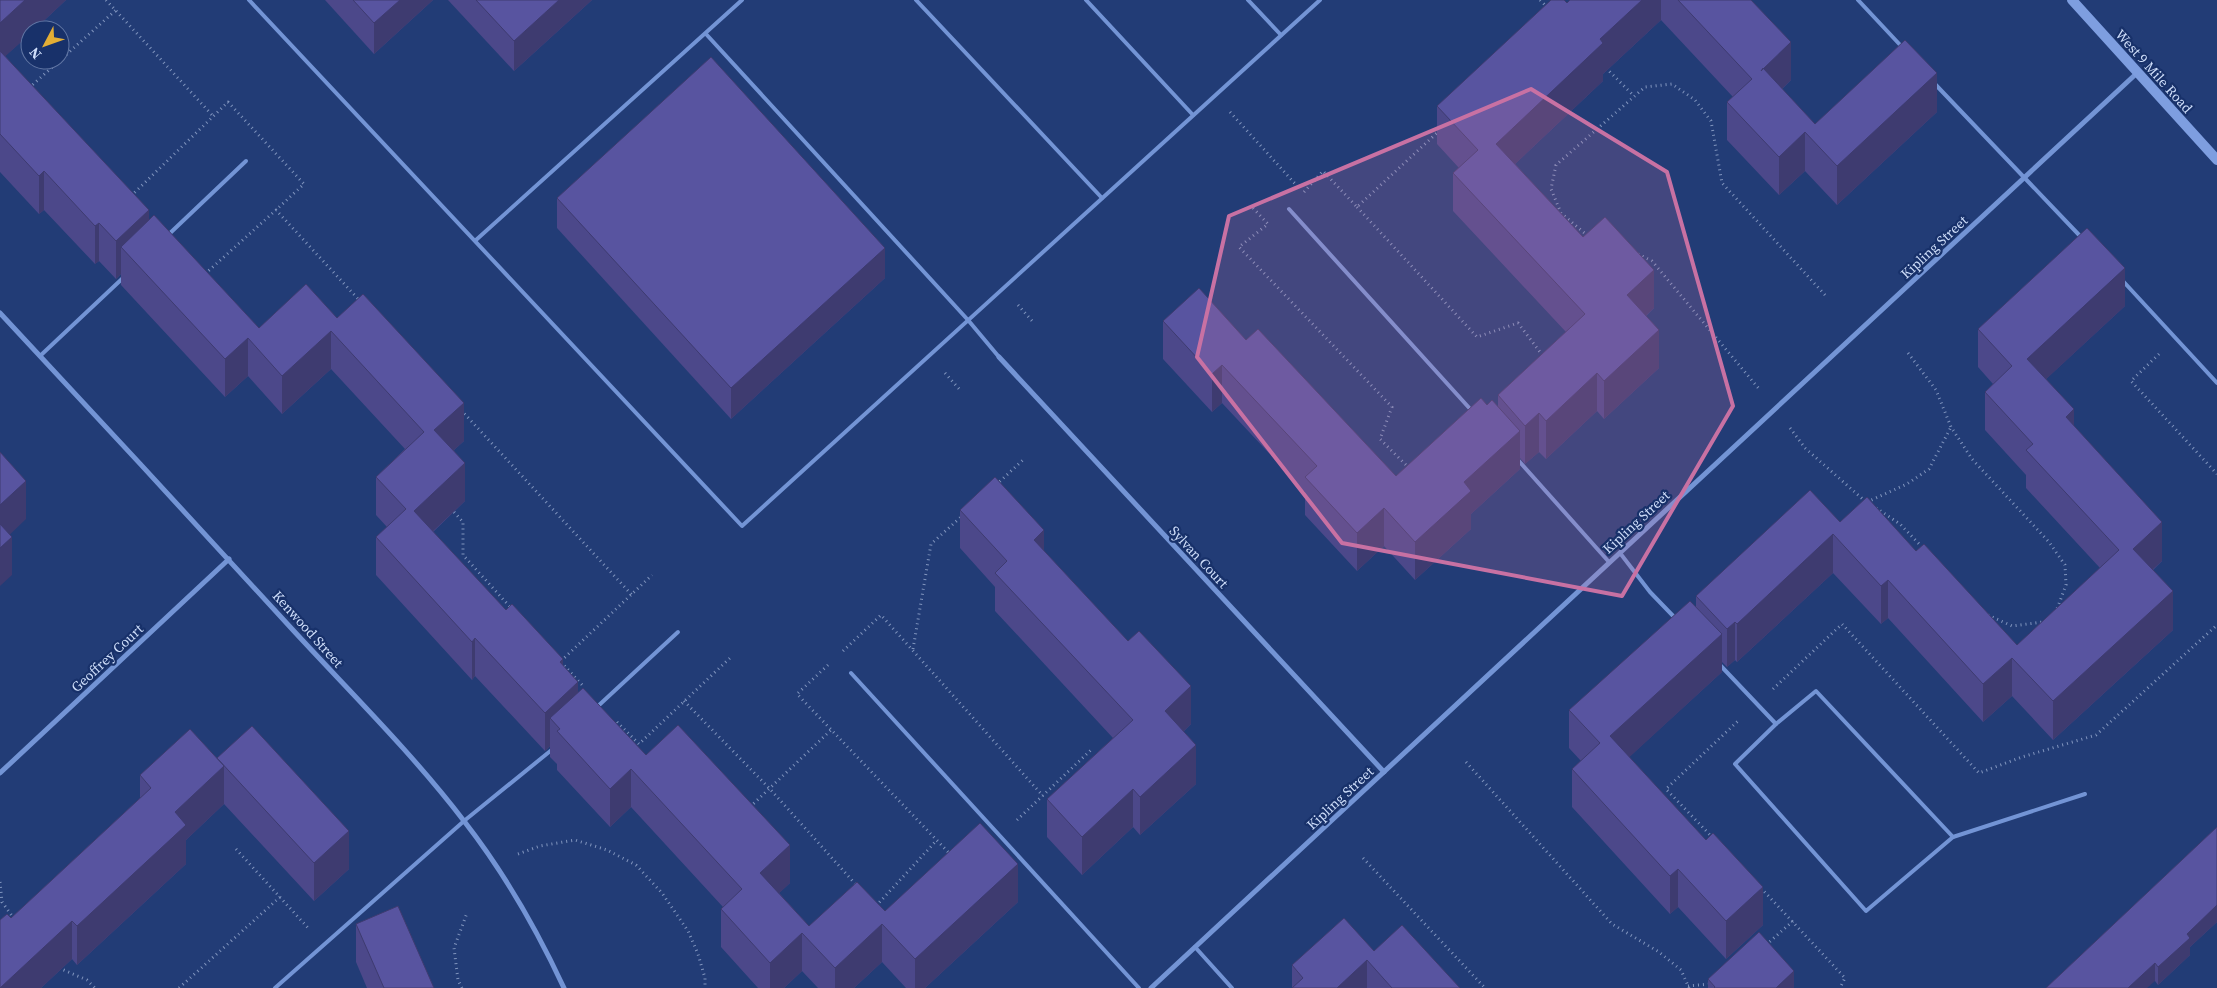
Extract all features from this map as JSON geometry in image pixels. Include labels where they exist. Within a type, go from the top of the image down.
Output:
[{"type":"main road","name":"West 9 Mile Road","points":[[2072,0],[2217,160]]},
{"type":"street","name":"Kipling Street","points":[[1150,988],[2137,73]]},
{"type":"street","name":"Kenwood Street","points":[[0,314],[230,559],[464,821],[516,899],[551,960],[564,988]]},
{"type":"street","name":"Sylvan Court","points":[[998,357],[1384,772]]},
{"type":"street","name":"Geoffrey Court","points":[[0,773],[230,559]]},
{"type":"lane","points":[[249,0],[476,240],[742,526],[1320,0]]},
{"type":"lane","points":[[476,240],[742,0]]},
{"type":"lane","points":[[916,0],[1102,198]]},
{"type":"lane","points":[[1086,0],[1193,115]]},
{"type":"lane","points":[[1248,0],[1281,35]]},
{"type":"lane","points":[[1858,0],[1904,50]]},
{"type":"lane","points":[[706,34],[968,320],[998,357]]},
{"type":"lane","points":[[1931,78],[2085,241]]},
{"type":"lane","points":[[160,243],[246,161]]},
{"type":"lane","points":[[1289,209],[1476,415]]},
{"type":"lane","points":[[40,356],[125,276]]},
{"type":"lane","points":[[2117,276],[2217,383]]},
{"type":"lane","points":[[1515,457],[1609,562]]},
{"type":"lane","points":[[1620,553],[1650,592],[1684,627]]},
{"type":"lane","points":[[593,711],[678,632]]},
{"type":"lane","points":[[1717,662],[1776,724]]},
{"type":"lane","points":[[851,673],[1139,988]]},
{"type":"lane","points":[[1953,837],[1816,691],[1776,724],[1735,764],[1866,911],[1953,837],[2085,794]]},
{"type":"lane","points":[[275,988],[428,855],[464,821],[539,762],[559,742]]},
{"type":"lane","points":[[1195,947],[1232,988]]},
{"type":"path","points":[[106,0],[213,116],[129,198],[136,204]]},
{"type":"path","points":[[1540,0],[1552,14]]},
{"type":"path","points":[[26,91],[116,10]]},
{"type":"path","points":[[1600,62],[1634,96]]},
{"type":"path","points":[[1594,241],[1561,213],[1552,189],[1556,165],[1645,87],[1672,84],[1695,100],[1711,121],[1722,183],[1826,296]]},
{"type":"path","points":[[1215,95],[1304,193],[1323,172],[1357,206],[1443,127]]},
{"type":"path","points":[[198,268],[204,275],[276,210],[364,304]]},
{"type":"path","points":[[1631,251],[1652,261],[1775,408],[1805,448],[1867,502],[1900,524],[1926,552]]},
{"type":"path","points":[[2175,338],[2131,381],[2217,474]]},
{"type":"path","points":[[1908,353],[1936,390],[1951,427],[1972,459],[2049,542],[2065,565],[2066,585],[2057,609],[2052,614]]},
{"type":"path","points":[[458,406],[632,595]]},
{"type":"path","points":[[1867,502],[1906,484],[1928,469],[1951,427]]},
{"type":"path","points":[[995,486],[1024,459]]},
{"type":"path","points":[[454,512],[463,522],[463,555],[515,612]]},
{"type":"path","points":[[912,650],[931,544],[967,512]]},
{"type":"path","points":[[560,662],[652,575]]},
{"type":"path","points":[[1985,614],[2012,626],[2042,623],[2047,618]]},
{"type":"path","points":[[554,654],[586,689]]},
{"type":"path","points":[[616,720],[639,744],[730,658]]},
{"type":"path","points":[[684,701],[770,789],[862,891]]},
{"type":"path","points":[[745,812],[831,730]]},
{"type":"path","points":[[1013,824],[1092,749]]},
{"type":"path","points":[[1466,762],[1612,924],[1659,952],[1674,964],[1681,970],[1688,987],[1717,983]]},
{"type":"path","points":[[519,854],[540,846],[575,840],[607,850],[636,865],[662,893],[688,931],[698,954],[705,978],[705,988]]},
{"type":"path","points":[[869,899],[876,906],[937,840]]},
{"type":"path","points":[[236,849],[311,931]]},
{"type":"path","points":[[1363,858],[1485,988]]},
{"type":"path","points":[[0,882],[2,902],[20,926]]},
{"type":"path","points":[[179,988],[280,897]]},
{"type":"path","points":[[462,988],[458,980],[454,948],[467,913]]},
{"type":"path","points":[[1764,947],[1793,921],[1845,978],[1840,988]]},
{"type":"path","points":[[56,967],[87,980],[95,988]]},
{"type":"highlighted area","points":[[1531,89],[1667,172],[1733,406],[1622,596],[1342,543],[1197,357],[1229,216]]},
{"type":"building","points":[[0,0],[25,0],[0,23]]},
{"type":"building","points":[[353,0],[400,0],[374,23]]},
{"type":"building","points":[[476,0],[559,0],[514,41]]},
{"type":"building","points":[[1551,0],[1564,0],[1567,3],[1570,0],[1642,0],[1600,39],[1603,43],[1496,144],[1583,237],[1605,217],[1654,270],[1627,295],[1659,330],[1604,381],[1597,373],[1546,421],[1539,413],[1525,426],[1498,395],[1585,314],[1453,173],[1478,150],[1437,106]]},
{"type":"building","points":[[1678,0],[1751,0],[1791,42],[1764,69],[1815,124],[1905,40],[1937,73],[1837,166],[1805,132],[1779,157],[1727,102],[1752,79]]},
{"type":"building","points":[[0,51],[149,210],[116,241],[99,223],[95,226],[44,171],[39,176],[0,134]]},
{"type":"building","points":[[711,57],[885,248],[731,388],[557,198]]},
{"type":"building","points":[[154,215],[259,328],[306,284],[337,318],[363,294],[464,403],[434,430],[465,463],[414,511],[506,610],[512,604],[563,659],[560,662],[578,682],[545,713],[475,638],[472,642],[376,537],[406,509],[376,477],[424,432],[331,331],[282,376],[248,338],[225,359],[121,247]]},
{"type":"building","points":[[2087,228],[2125,268],[2027,359],[2074,409],[2066,417],[2162,522],[2133,549],[2173,591],[2053,701],[2012,658],[1983,684],[1888,580],[1881,586],[1833,534],[1737,624],[1735,622],[1727,629],[1696,596],[1810,490],[1840,522],[1867,497],[1916,551],[1924,544],[2017,645],[2119,550],[2026,450],[2033,444],[1985,392],[2012,366],[1978,329]]},
{"type":"building","points":[[1199,288],[1246,340],[1258,329],[1396,476],[1481,398],[1487,405],[1492,400],[1520,431],[1464,482],[1471,491],[1415,542],[1384,508],[1357,533],[1305,477],[1317,466],[1222,365],[1212,374],[1163,321]]},
{"type":"building","points":[[0,452],[26,481],[0,505]]},
{"type":"building","points":[[995,477],[1044,530],[1034,540],[1128,641],[1139,631],[1191,686],[1165,711],[1196,745],[1140,797],[1133,789],[1082,837],[1047,799],[1133,720],[995,573],[1007,561],[960,510]]},
{"type":"building","points":[[0,524],[12,537],[0,548]]},
{"type":"building","points":[[1690,601],[1722,634],[1610,736],[1706,840],[1713,833],[1763,887],[1726,921],[1678,869],[1670,876],[1572,769],[1600,743],[1569,710]]},
{"type":"building","points":[[583,688],[646,755],[678,725],[790,845],[760,873],[809,926],[857,882],[885,911],[980,823],[1018,864],[915,959],[882,924],[835,968],[802,933],[770,963],[721,909],[742,889],[631,769],[610,789],[557,731],[560,729],[550,718]]},
{"type":"building","points":[[252,726],[349,831],[314,863],[217,758]]},
{"type":"building","points":[[190,729],[224,766],[175,812],[186,825],[77,926],[72,921],[0,988],[0,920],[7,914],[11,918],[151,788],[140,775]]},
{"type":"building","points":[[2217,827],[2217,905],[2187,934],[2190,938],[2158,967],[2155,963],[2128,988],[2046,988]]},
{"type":"building","points":[[398,906],[434,988],[384,988],[356,924]]},
{"type":"building","points":[[1344,918],[1374,951],[1402,925],[1460,988],[1392,988],[1367,960],[1337,988],[1292,988],[1303,978],[1292,965]]},
{"type":"building","points":[[1759,932],[1794,971],[1776,988],[1714,988],[1708,979]]}]
